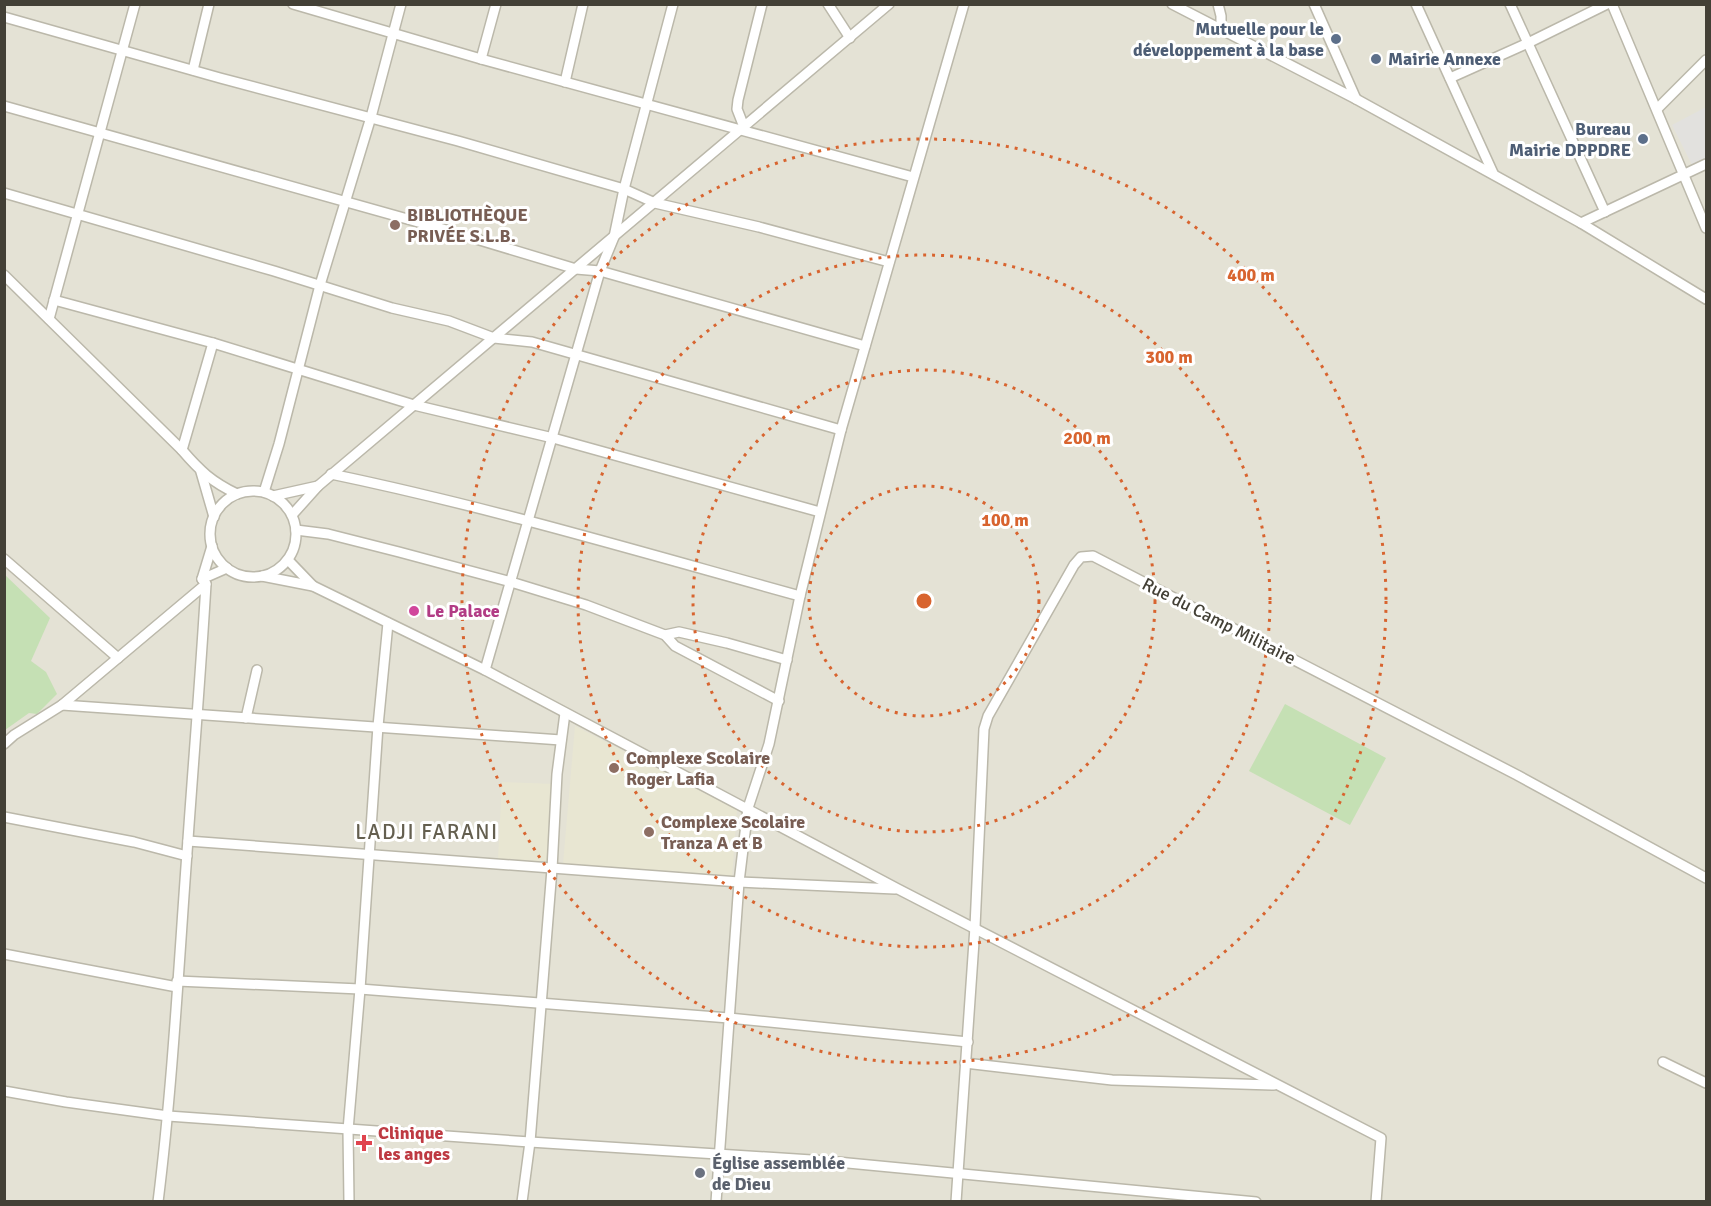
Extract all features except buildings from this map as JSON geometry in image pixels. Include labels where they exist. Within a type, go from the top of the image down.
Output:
[{"type":"street","points":[[49,319],[135,4]]},
{"type":"street","points":[[193,70],[209,4]]},
{"type":"street","points":[[292,4],[481,59],[647,105],[743,128],[813,151],[913,177]]},
{"type":"street","points":[[268,494],[320,285],[371,117],[401,4]]},
{"type":"street","points":[[481,59],[495,4]]},
{"type":"street","points":[[565,82],[583,4]]},
{"type":"street","points":[[485,670],[600,271],[614,237],[624,189],[673,4]]},
{"type":"street","points":[[743,128],[737,109],[738,100],[762,4]]},
{"type":"street","points":[[828,4],[850,38]]},
{"type":"street","points":[[292,515],[332,474],[889,4]]},
{"type":"street","points":[[716,1202],[739,882],[747,808],[763,766],[779,701],[800,596],[841,430],[964,4]]},
{"type":"street","points":[[1172,4],[1493,173],[1707,298]]},
{"type":"street","points":[[1218,4],[1221,30]]},
{"type":"street","points":[[1314,4],[1356,99]]},
{"type":"street","points":[[1416,4],[1493,173]]},
{"type":"street","points":[[1510,4],[1605,212]]},
{"type":"street","points":[[1450,78],[1528,44],[1606,4]]},
{"type":"street","points":[[1612,4],[1707,228]]},
{"type":"street","points":[[4,17],[371,117],[624,189],[655,202],[890,262]]},
{"type":"street","points":[[1657,109],[1707,60]]},
{"type":"street","points":[[4,106],[576,269],[600,271],[865,346]]},
{"type":"street","points":[[1581,223],[1707,164]]},
{"type":"street","points":[[4,193],[392,308],[449,321],[494,338],[532,342],[841,430]]},
{"type":"street","points":[[4,275],[182,450],[201,472],[237,494]]},
{"type":"street","points":[[54,300],[213,343],[414,405],[553,438],[820,512]]},
{"type":"street","points":[[182,450],[213,343]]},
{"type":"street","points":[[201,472],[214,517]]},
{"type":"street","points":[[332,474],[420,492],[528,520],[800,596]]},
{"type":"street","points":[[318,486],[268,494],[250,491],[237,494],[219,507],[214,517],[210,531],[215,554],[226,568],[237,574],[250,577],[262,576],[313,586],[485,670],[898,889],[1381,1138],[1376,1202]]},
{"type":"street","points":[[262,576],[277,570],[288,560],[295,545],[296,530],[292,515],[287,507],[268,494]]},
{"type":"street","points":[[296,530],[328,534],[511,582],[586,605],[665,635],[675,646],[779,701]]},
{"type":"street","points":[[158,1202],[168,1116],[198,715],[204,582],[212,546]]},
{"type":"street","name":"Rue du Camp Militaire","points":[[956,1202],[975,927],[984,729],[988,716],[1081,557],[1093,556],[1517,775],[1707,878]]},
{"type":"street","points":[[4,559],[118,658]]},
{"type":"street","points":[[288,560],[313,586]]},
{"type":"street","points":[[4,744],[14,735],[62,705],[204,582],[226,568]]},
{"type":"street","points":[[349,1202],[348,1130],[378,726],[388,623]]},
{"type":"street","points":[[665,635],[679,632],[787,660]]},
{"type":"street","points":[[246,718],[257,669]]},
{"type":"street","points":[[62,705],[561,740]]},
{"type":"street","points":[[522,1202],[530,1142],[565,712]]},
{"type":"street","points":[[4,817],[134,842],[187,856]]},
{"type":"street","points":[[188,841],[739,882],[898,889]]},
{"type":"street","points":[[4,954],[177,984],[360,989],[729,1018],[968,1042]]},
{"type":"street","points":[[1663,1062],[1707,1083]]},
{"type":"street","points":[[965,1064],[1112,1080],[1277,1085]]},
{"type":"street","points":[[4,1090],[66,1102],[168,1116],[827,1161],[1256,1202]]},
{"type":"shaded area","points":[[5,5],[1706,5],[1706,1201],[5,1201]]},
{"type":"shaded area","points":[[1706,107],[1706,159],[1692,165],[1672,125]]},
{"type":"shaded area","name":"Complexe Scolaire Roger Lafia","points":[[575,726],[737,810],[732,877],[563,864]]},
{"type":"shaded area","points":[[502,782],[555,784],[551,862],[498,859]]},
{"type":"green space","points":[[5,575],[50,618],[31,661],[46,672],[57,694],[37,714],[29,713],[5,730]]},
{"type":"green space","points":[[1285,704],[1386,758],[1350,825],[1249,771]]},
{"type":"place","name":"Mutuelle pour le développement à la base","points":[[1336,39]]},
{"type":"place","name":"Mairie Annexe","points":[[1376,59]]},
{"type":"place","name":"Bureau Mairie DPPDRE","points":[[1643,139]]},
{"type":"place","name":"BIBLIOTHÈQUE PRIVÉE S.L.B.","points":[[395,225]]},
{"type":"place","name":"Le Palace","points":[[414,611]]},
{"type":"place","name":"Complexe Scolaire Roger Lafia","points":[[614,768]]},
{"type":"place","name":"Complexe Scolaire Tranza A et B","points":[[649,832]]},
{"type":"place","name":"Clinique les anges","points":[[364,1143]]},
{"type":"place","name":"Église assemblée de Dieu","points":[[700,1173]]},
{"type":"district","name":"LADJI FARANI","points":[[427,832]]}]
